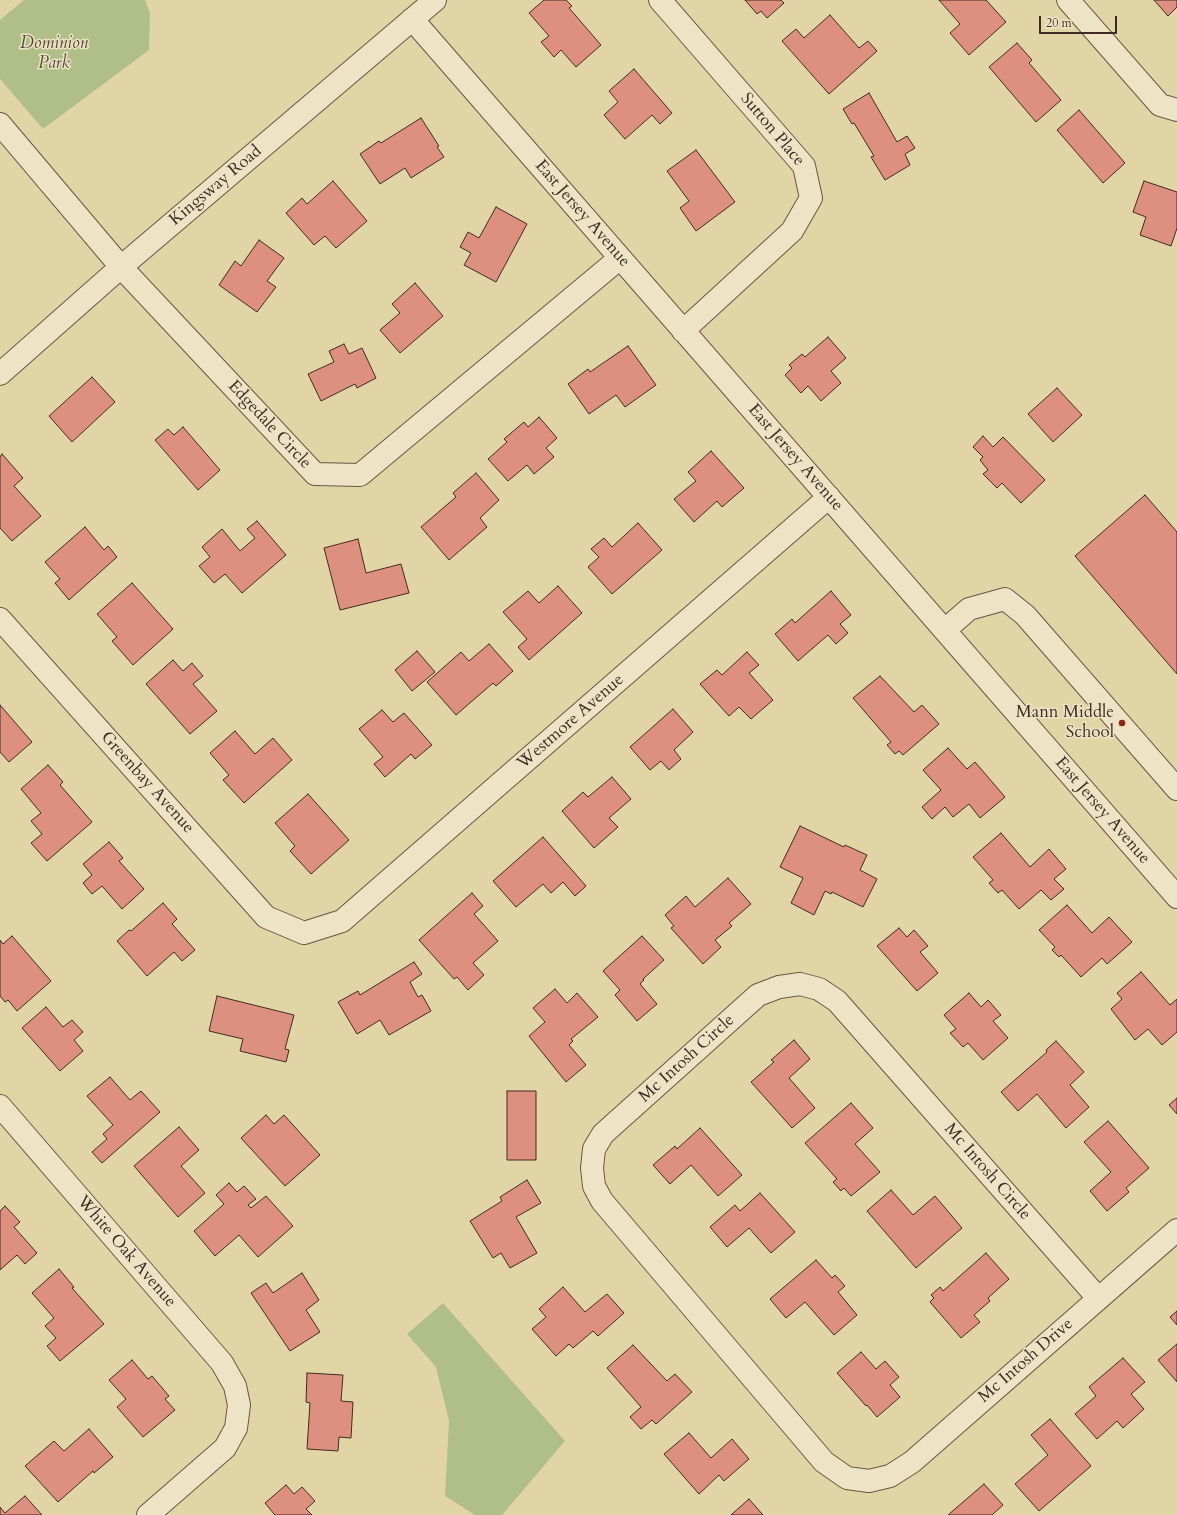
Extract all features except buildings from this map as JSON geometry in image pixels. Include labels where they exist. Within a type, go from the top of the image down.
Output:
[{"type":"street","name":"Kingsway Road","points":[[0,374],[121,267],[435,0]]},
{"type":"street","name":"Sutton Place","points":[[660,0],[804,166],[811,198],[792,231],[683,331]]},
{"type":"street","points":[[1068,0],[1160,105],[1177,110]]},
{"type":"street","name":"East Jersey Avenue","points":[[412,19],[1177,897]]},
{"type":"street","name":"Edgedale Circle","points":[[0,124],[121,267],[315,474],[360,475],[620,258]]},
{"type":"street","name":"Westmore Avenue","points":[[304,934],[342,922],[829,497]]},
{"type":"street","points":[[945,630],[969,609],[1005,600],[1025,615],[1177,789]]},
{"type":"street","name":"Greenbay Avenue","points":[[0,619],[266,917],[304,934]]},
{"type":"street","name":"Mc Intosh Circle","points":[[869,1481],[847,1478],[824,1462],[602,1201],[594,1186],[592,1168],[594,1149],[603,1134],[758,995],[779,987],[800,984],[819,989],[837,1001],[1098,1298]]},
{"type":"street","name":"White Oak Avenue","points":[[0,1106],[222,1363],[235,1386],[239,1405],[236,1428],[225,1448],[150,1514]]},
{"type":"street","name":"Mc Intosh Drive","points":[[869,1481],[890,1476],[912,1462],[1177,1230]]},
{"type":"green space","name":"Dominion Park","points":[[24,0],[145,0],[150,13],[149,50],[43,129],[0,79],[0,20]]},
{"type":"green space","points":[[443,1303],[565,1441],[502,1515],[475,1515],[445,1496],[449,1421],[436,1367],[407,1334]]},
{"type":"place","name":"Mann Middle School","points":[[1122,723]]}]
